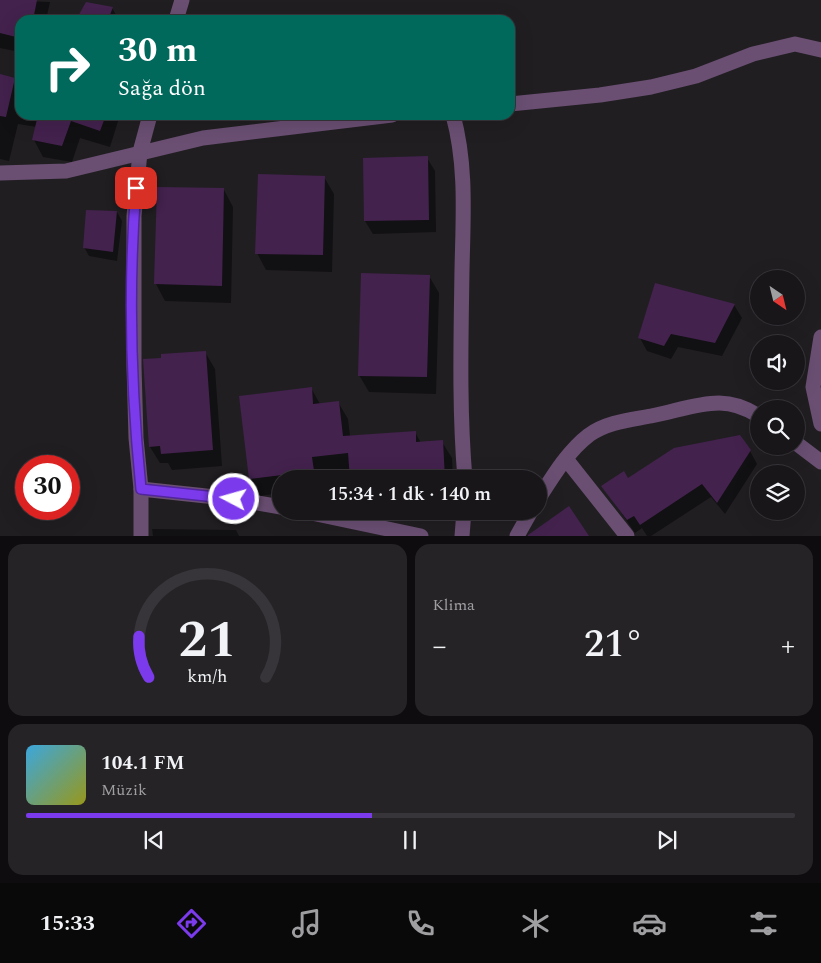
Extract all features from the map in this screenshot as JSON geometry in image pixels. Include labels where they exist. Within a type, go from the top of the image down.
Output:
[{"type":"street","points":[[177,15],[179,1]]},
{"type":"street","points":[[515,104],[600,96],[651,87],[696,76],[753,54],[795,44],[821,50]]},
{"type":"street","points":[[141,536],[141,489],[136,438],[133,299],[134,216],[140,152],[149,120]]},
{"type":"street","points":[[0,173],[66,171],[203,138],[351,120]]},
{"type":"street","points":[[455,120],[460,139],[464,185],[460,352],[461,438],[464,470]]},
{"type":"street","points":[[821,337],[813,387],[821,424]]},
{"type":"street","points":[[547,486],[566,459],[590,435],[622,420],[652,416],[700,404],[721,403],[750,411]]},
{"type":"street","points":[[805,449],[821,462]]},
{"type":"street","points":[[566,459],[627,536]]},
{"type":"street","points":[[141,489],[234,499],[272,505]]},
{"type":"street","points":[[345,520],[421,536]]},
{"type":"street","points":[[462,536],[463,520]]},
{"type":"street","points":[[517,536],[526,520]]},
{"type":"building","points":[[0,0],[37,0],[34,15],[15,15],[15,37],[0,33]]},
{"type":"building","points":[[86,2],[113,7],[110,15],[79,15]]},
{"type":"building","points":[[0,74],[15,78],[6,117],[0,116]]},
{"type":"building","points":[[37,120],[104,120],[100,131],[71,121],[62,146],[32,140]]},
{"type":"building","points":[[428,156],[429,220],[364,221],[363,158]]},
{"type":"building","points":[[258,174],[325,176],[323,255],[255,254]]},
{"type":"building","points":[[157,187],[224,188],[222,286],[154,284]]},
{"type":"building","points":[[86,210],[117,211],[113,252],[83,248]]},
{"type":"building","points":[[361,273],[430,275],[427,377],[358,376]]},
{"type":"building","points":[[655,283],[735,304],[715,343],[671,334],[664,346],[638,338]]},
{"type":"building","points":[[206,351],[213,450],[161,454],[160,446],[149,447],[143,359],[161,358],[161,354]]},
{"type":"building","points":[[312,387],[313,404],[339,401],[343,436],[416,431],[416,442],[443,440],[445,470],[349,470],[348,453],[312,457],[314,470],[272,470],[272,476],[249,479],[239,396]]},
{"type":"building","points":[[740,435],[750,449],[750,452],[717,503],[702,484],[640,525],[634,516],[627,520],[601,486],[624,471],[628,478],[674,448]]},
{"type":"building","points":[[569,506],[589,536],[528,536],[528,535]]},
{"type":"route","points":[[136,188],[133,332],[136,438],[141,489],[234,499]]}]
